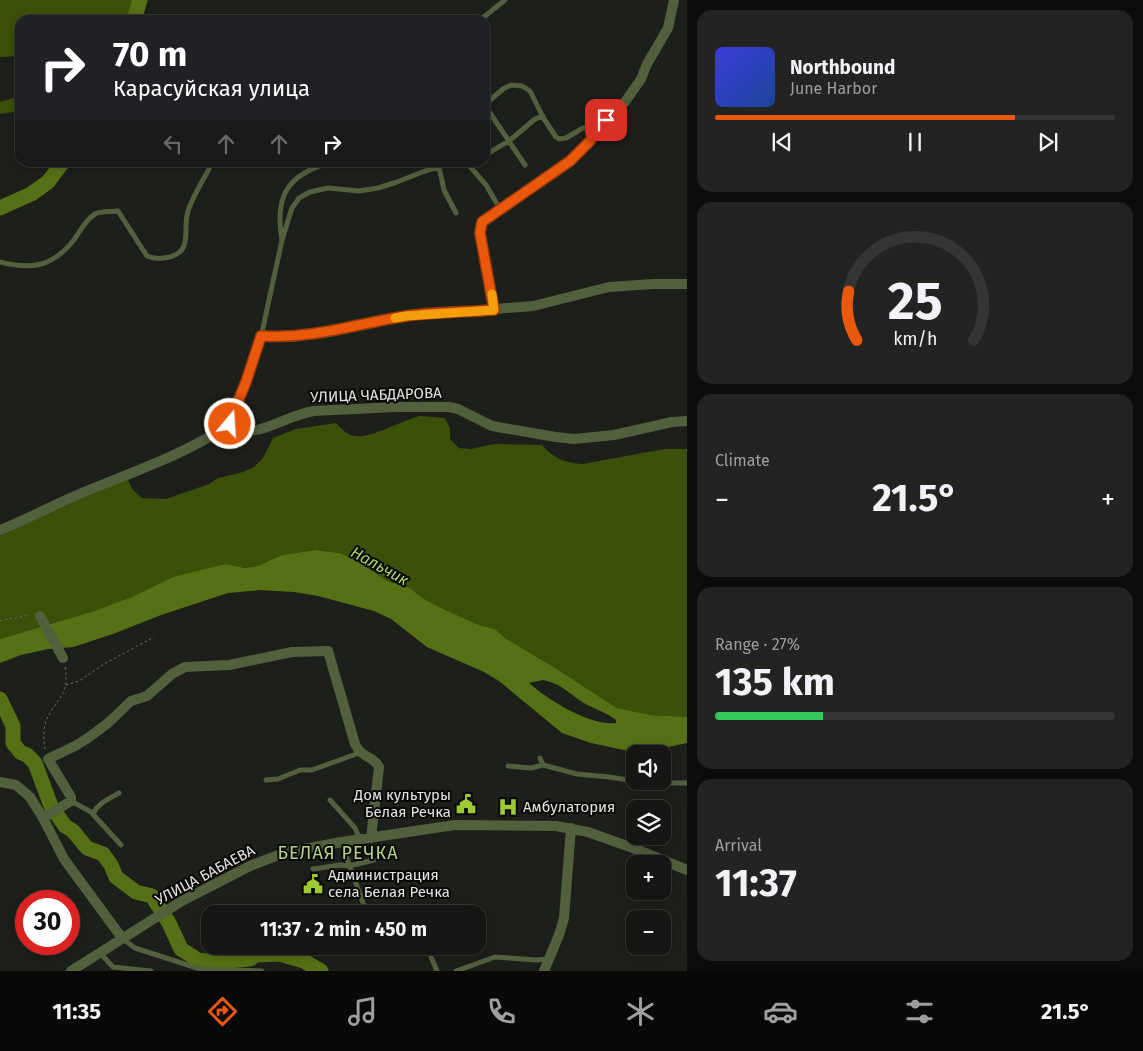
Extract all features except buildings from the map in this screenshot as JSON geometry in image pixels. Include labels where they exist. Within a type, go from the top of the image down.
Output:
[{"type":"street","points":[[494,310],[480,233],[482,222],[570,161],[590,141],[597,128],[625,102],[641,79],[647,64],[668,28],[674,0]]},
{"type":"street","points":[[0,530],[76,496],[172,457],[230,424],[261,336],[292,337],[329,332],[406,316],[533,306],[610,286],[687,284]]},
{"type":"street","name":"УЛИЦА ЧАБДАРОВА","points":[[230,424],[237,430],[259,430],[269,428],[314,410],[449,407],[458,409],[492,426],[574,439],[614,435],[687,420]]},
{"type":"street","points":[[41,617],[62,657]]},
{"type":"street","points":[[46,817],[69,802],[71,797],[48,759],[75,746],[99,731],[131,701],[147,696],[178,670],[190,666],[229,665],[260,660],[285,653],[328,651],[355,744],[359,753],[376,762],[379,767],[371,838]]},
{"type":"street","points":[[0,782],[16,785],[24,790],[46,817],[64,859],[122,938]]},
{"type":"street","name":"УЛИЦА БАБАЕВА","points":[[71,971],[182,901],[242,870],[270,858],[341,842],[455,825],[530,825],[571,828],[633,848],[687,870]]},
{"type":"street","points":[[544,971],[564,918],[571,828]]},
{"type":"lane","points":[[486,15],[505,0]]},
{"type":"lane","points":[[490,100],[507,87],[522,86],[530,91],[543,116],[559,139],[566,138],[583,128],[597,128]]},
{"type":"lane","points":[[490,115],[525,164]]},
{"type":"lane","points":[[490,152],[509,141],[534,119],[543,116]]},
{"type":"lane","points":[[0,262],[20,267],[40,265],[55,259],[72,241],[86,221],[96,212],[118,211],[147,256],[160,259],[176,255],[185,246],[187,214],[209,167]]},
{"type":"lane","points":[[282,240],[280,205],[284,193],[290,185],[306,172],[316,167]]},
{"type":"lane","points":[[261,336],[282,240],[292,208],[303,195],[328,188],[359,191],[378,188],[439,167],[444,190],[456,213]]},
{"type":"lane","points":[[473,167],[500,209]]},
{"type":"lane","points":[[266,780],[291,775],[300,770],[312,770],[359,753]]},
{"type":"lane","points":[[540,758],[543,765]]},
{"type":"lane","points":[[508,766],[531,768],[543,765],[577,774],[647,783],[687,784]]},
{"type":"lane","points":[[92,814],[100,804],[119,793]]},
{"type":"lane","points":[[330,800],[355,828],[360,840]]},
{"type":"lane","points":[[69,802],[92,814],[121,845]]},
{"type":"lane","points":[[341,842],[364,905]]},
{"type":"lane","points":[[313,870],[340,865],[349,866],[374,860]]},
{"type":"lane","points":[[122,938],[135,948],[200,969],[262,971]]},
{"type":"lane","points":[[100,952],[113,966],[151,971]]},
{"type":"lane","points":[[431,957],[437,971]]},
{"type":"lane","points":[[456,971],[495,957],[536,960],[548,958]]},
{"type":"path","points":[[0,621],[32,615],[41,617]]},
{"type":"path","points":[[66,685],[79,681],[104,664],[154,637]]},
{"type":"path","points":[[48,759],[45,750],[44,727],[49,714],[62,696],[66,685],[66,672],[62,657]]},
{"type":"shaded area","points":[[0,0],[140,0],[136,15],[15,15],[15,56],[0,57]]},
{"type":"shaded area","points":[[15,98],[15,112],[0,114],[0,102]]},
{"type":"shaded area","points":[[420,416],[445,418],[450,428],[450,439],[459,448],[471,449],[494,444],[542,445],[555,456],[565,461],[583,464],[664,449],[687,449],[687,717],[651,715],[617,708],[505,638],[495,629],[479,625],[439,607],[410,588],[387,581],[340,553],[315,550],[282,555],[257,566],[245,568],[226,564],[94,611],[0,639],[0,530],[126,476],[133,490],[142,498],[166,499],[209,484],[218,478],[243,472],[254,467],[263,458],[273,438],[296,429],[336,423],[350,434],[361,436],[378,432]]},
{"type":"shaded area","points":[[315,550],[340,553],[360,563],[387,581],[410,588],[439,607],[479,625],[495,629],[505,638],[617,708],[651,715],[687,717],[687,743],[671,746],[626,745],[626,750],[591,743],[562,733],[499,681],[484,672],[427,647],[391,619],[374,611],[318,596],[294,592],[260,590],[228,593],[73,647],[48,649],[21,655],[0,663],[0,639],[94,611],[132,597],[173,577],[226,564],[245,568],[257,566],[282,555]],"holes":[[[543,680],[560,686],[584,703],[612,717],[616,720],[616,723],[606,723],[582,716],[558,704],[529,683]]]},
{"type":"waterway","points":[[136,15],[140,0]]},
{"type":"waterway","points":[[0,208],[31,194],[48,182],[59,167]]},
{"type":"waterway","points":[[0,699],[13,726],[13,743],[20,752],[27,755],[35,763],[51,806],[65,826],[73,831],[87,848],[103,854],[111,865],[116,877],[136,892],[152,896],[169,923],[181,949],[198,960],[215,962],[250,959],[256,955],[280,954],[304,961],[321,971]]},
{"type":"slow traffic","points":[[395,318],[494,310],[492,294]]},
{"type":"place","name":"Дом культуры Белая Речка","points":[[466,804]]},
{"type":"place","name":"Амбулатория","points":[[508,807]]},
{"type":"place","name":"Администрация села Белая Речка","points":[[313,884]]},
{"type":"district","name":"БЕЛАЯ РЕЧКА","points":[[338,853]]},
{"type":"route","points":[[230,424],[261,336],[292,337],[329,332],[406,316],[494,310],[480,225],[494,213],[535,187],[581,152],[597,128],[606,120]]},
{"type":"water label","name":"Нальчик","points":[[380,566]]}]
